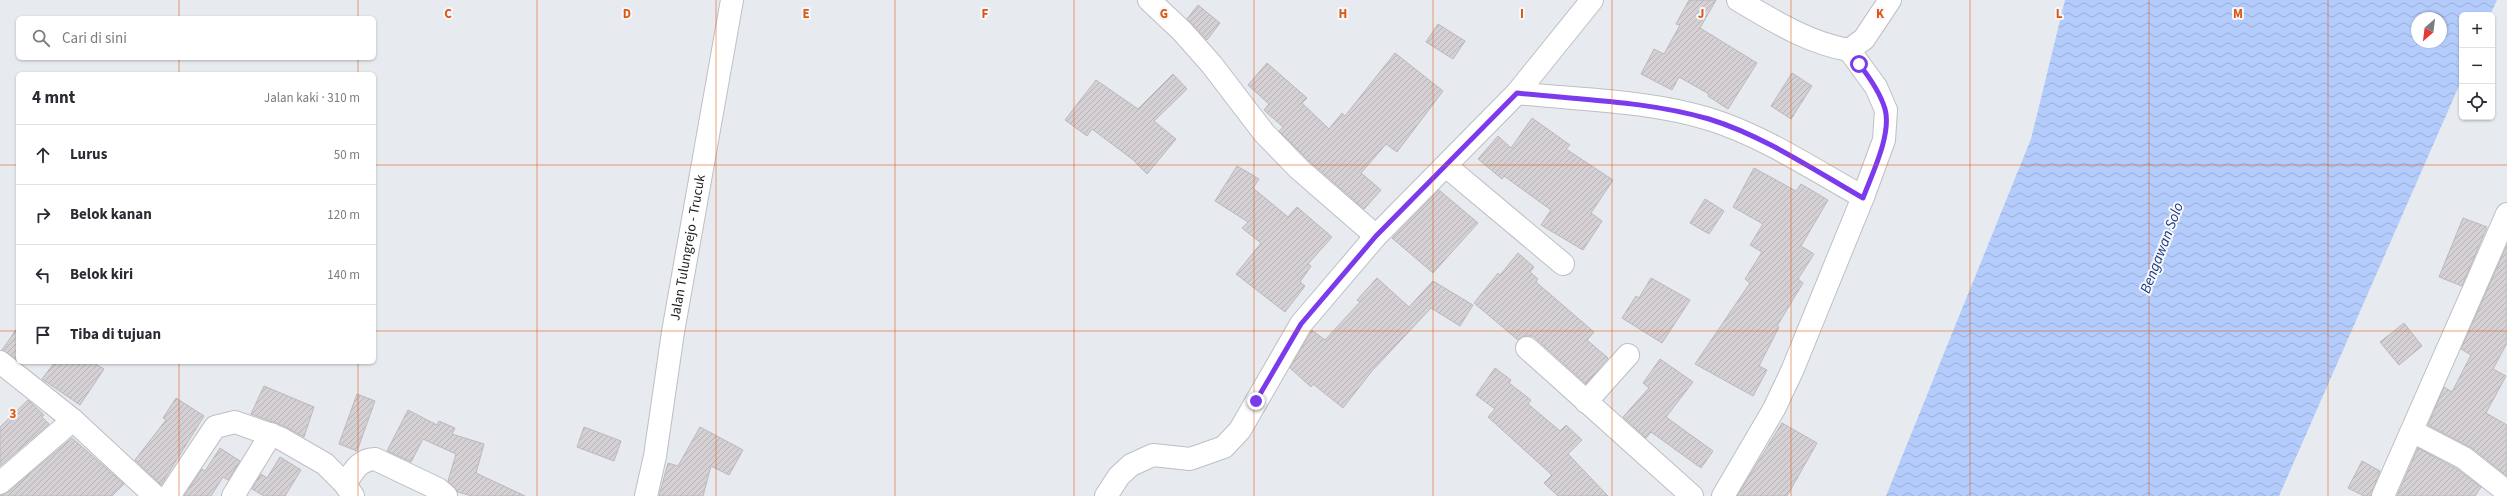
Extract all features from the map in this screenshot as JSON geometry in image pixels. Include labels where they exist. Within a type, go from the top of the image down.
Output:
[{"type":"street","name":"Jalan Tulungrejo - Trucuk","points":[[646,496],[655,456],[673,332],[732,0]]},
{"type":"street","points":[[1148,0],[1182,31],[1212,64],[1264,133],[1299,169],[1376,236]]},
{"type":"street","points":[[1106,496],[1119,476],[1131,466],[1153,455],[1190,459],[1224,447],[1240,430],[1301,324],[1376,236],[1517,93],[1592,0]]},
{"type":"street","points":[[1738,0],[1807,38],[1829,47],[1849,50],[1864,39],[1890,0]]},
{"type":"street","points":[[1723,496],[1774,409],[1863,198],[1884,140],[1886,110],[1876,87],[1849,50]]},
{"type":"street","points":[[1517,93],[1648,105],[1709,119],[1754,137],[1863,198]]},
{"type":"street","points":[[1446,166],[1563,264]]},
{"type":"street","points":[[2383,496],[2507,214]]},
{"type":"street","points":[[1527,348],[1692,496]]},
{"type":"street","points":[[1586,402],[1628,355]]},
{"type":"street","points":[[0,362],[73,420],[156,496]]},
{"type":"street","points":[[0,484],[73,420]]},
{"type":"street","points":[[169,496],[215,427],[235,422],[272,434],[325,464],[349,490],[358,464],[365,460],[375,459],[438,489],[446,496]]},
{"type":"street","points":[[2412,431],[2464,458],[2507,492]]},
{"type":"street","points":[[233,496],[272,434]]},
{"type":"water","name":"Bengawan Solo","points":[[2065,0],[2497,0],[2491,12],[2459,12],[2459,86],[2279,496],[1886,496],[2031,139]]},
{"type":"building","points":[[1689,0],[1716,0],[1700,28],[1757,63],[1728,109],[1708,96],[1709,94],[1679,77],[1672,90],[1641,74],[1654,49],[1664,54],[1680,25],[1676,24]]},
{"type":"building","points":[[1198,5],[1220,23],[1207,40],[1187,19]]},
{"type":"building","points":[[1438,24],[1465,41],[1453,59],[1426,42]]},
{"type":"building","points":[[1395,53],[1443,91],[1397,152],[1386,144],[1361,173],[1381,190],[1364,209],[1308,160],[1279,131],[1283,127],[1264,110],[1269,104],[1248,85],[1267,63],[1307,98],[1302,103],[1329,129],[1342,113],[1345,116]]},
{"type":"building","points":[[1792,73],[1812,86],[1791,119],[1771,106]]},
{"type":"building","points":[[1173,74],[1187,89],[1154,121],[1176,139],[1147,174],[1132,159],[1092,129],[1087,136],[1065,120],[1096,80],[1138,109]]},
{"type":"building","points":[[1532,118],[1570,145],[1566,149],[1613,180],[1591,213],[1602,221],[1583,250],[1541,225],[1551,210],[1504,176],[1502,179],[1478,159],[1498,136],[1511,148]]},
{"type":"building","points":[[1237,166],[1259,179],[1253,188],[1288,217],[1297,207],[1332,237],[1308,264],[1311,266],[1300,282],[1305,286],[1285,312],[1236,274],[1261,243],[1242,228],[1248,222],[1215,201]]},
{"type":"building","points":[[1754,168],[1796,191],[1801,184],[1828,200],[1801,246],[1814,254],[1798,279],[1803,283],[1777,326],[1779,327],[1759,366],[1767,370],[1753,396],[1695,364],[1750,283],[1745,279],[1762,252],[1750,245],[1763,224],[1733,207]]},
{"type":"building","points":[[1439,190],[1478,223],[1433,273],[1392,238]]},
{"type":"building","points":[[1705,199],[1724,211],[1709,234],[1690,223]]},
{"type":"building","points":[[2463,218],[2487,227],[2462,286],[2439,277]]},
{"type":"building","points":[[2507,245],[2507,343],[2493,369],[2506,376],[2486,413],[2507,425],[2507,476],[2472,448],[2428,425],[2444,387],[2452,392],[2471,355],[2461,349]]},
{"type":"building","points":[[1518,253],[1534,267],[1530,272],[1538,279],[1536,282],[1594,332],[1587,340],[1608,358],[1586,384],[1533,336],[1524,336],[1518,340],[1474,303],[1498,273],[1500,275]]},
{"type":"building","points":[[1377,278],[1409,307],[1433,281],[1473,305],[1460,326],[1431,308],[1372,371],[1343,408],[1313,384],[1311,387],[1290,368],[1312,330],[1325,340],[1360,302],[1357,300]]},
{"type":"building","points":[[1651,278],[1690,300],[1662,343],[1622,318],[1636,296],[1639,298]]},
{"type":"building","points":[[2404,323],[2422,346],[2399,365],[2380,342]]},
{"type":"building","points":[[16,330],[16,359],[2,350]]},
{"type":"building","points":[[1660,359],[1693,382],[1666,417],[1713,451],[1701,468],[1651,432],[1646,438],[1623,417],[1649,388],[1643,383]]},
{"type":"building","points":[[53,364],[95,364],[104,369],[80,405],[42,379]]},
{"type":"building","points":[[1495,368],[1511,380],[1509,383],[1531,400],[1528,404],[1560,431],[1566,425],[1582,440],[1568,454],[1608,496],[1558,496],[1544,483],[1552,475],[1488,417],[1495,409],[1476,395]]},
{"type":"building","points":[[264,386],[314,407],[304,437],[284,426],[251,414]]},
{"type":"building","points":[[357,394],[375,401],[357,451],[339,444]]},
{"type":"building","points":[[176,398],[204,416],[161,485],[135,460],[166,420],[163,418]]},
{"type":"building","points":[[28,400],[44,415],[42,417],[49,424],[0,466],[0,427]]},
{"type":"building","points":[[408,410],[437,425],[439,421],[455,428],[452,434],[484,444],[476,473],[525,496],[472,496],[458,492],[448,481],[456,454],[423,439],[411,462],[387,451]]},
{"type":"building","points":[[1782,423],[1817,443],[1787,496],[1737,496]]},
{"type":"building","points":[[584,427],[621,441],[614,461],[577,447]]},
{"type":"building","points":[[700,427],[743,450],[729,475],[711,466],[703,496],[659,496],[668,463],[678,466]]},
{"type":"building","points":[[72,438],[124,484],[112,496],[0,496],[8,492]]},
{"type":"building","points":[[220,448],[240,461],[228,480],[223,477],[211,496],[184,496],[202,469],[205,471]]},
{"type":"building","points":[[2418,448],[2457,469],[2481,487],[2475,496],[2397,496]]},
{"type":"building","points":[[280,457],[301,470],[285,496],[264,496],[252,489],[261,474],[267,478]]},
{"type":"building","points":[[2362,461],[2380,471],[2371,496],[2364,496],[2348,488]]},
{"type":"route","points":[[1256,401],[1301,324],[1376,236],[1517,93],[1597,102],[1648,105],[1709,119],[1754,137],[1863,198],[1884,140],[1886,110],[1876,87],[1859,64]]}]
